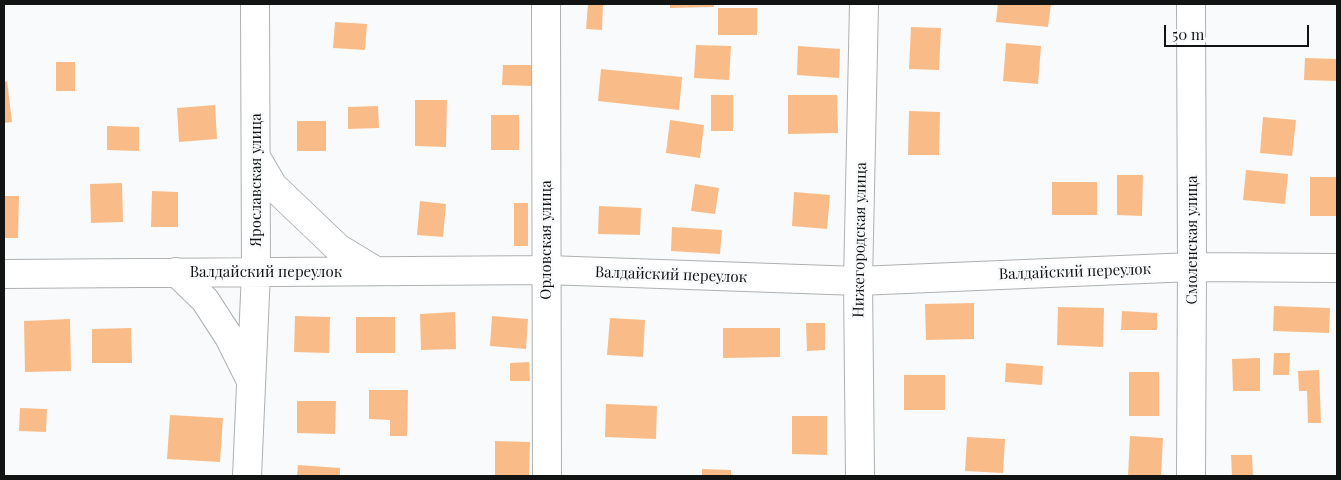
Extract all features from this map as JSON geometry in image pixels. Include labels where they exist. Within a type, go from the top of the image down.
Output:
[{"type":"street","name":"Ярославская улица","points":[[247,476],[256,272],[255,4]]},
{"type":"street","name":"Орловская улица","points":[[546,4],[547,476]]},
{"type":"street","name":"Нижегородская улица","points":[[860,476],[858,281],[864,4]]},
{"type":"street","name":"Смоленская улица","points":[[1191,4],[1191,476]]},
{"type":"street","points":[[256,157],[273,186],[338,248],[376,271]]},
{"type":"street","name":"Валдайский переулок","points":[[4,274],[547,270],[858,281],[1192,267],[1337,268]]},
{"type":"street","points":[[176,272],[204,300],[230,336],[251,381]]},
{"type":"building","points":[[588,4],[603,4],[602,30],[586,29]]},
{"type":"building","points":[[670,4],[714,4],[714,7],[670,8]]},
{"type":"building","points":[[998,4],[1051,4],[1048,27],[996,22]]},
{"type":"building","points":[[718,8],[757,8],[757,35],[718,35]]},
{"type":"building","points":[[335,22],[367,24],[365,50],[333,48]]},
{"type":"building","points":[[911,27],[941,28],[939,70],[909,69]]},
{"type":"building","points":[[1006,43],[1041,46],[1038,84],[1003,81]]},
{"type":"building","points":[[696,45],[731,46],[729,80],[694,78]]},
{"type":"building","points":[[798,46],[840,49],[839,78],[797,75]]},
{"type":"building","points":[[1305,58],[1337,59],[1337,81],[1304,80]]},
{"type":"building","points":[[56,62],[75,62],[75,91],[56,91]]},
{"type":"building","points":[[503,65],[535,65],[534,86],[502,85]]},
{"type":"building","points":[[601,69],[682,77],[679,110],[598,101]]},
{"type":"building","points":[[7,81],[12,122],[4,123],[4,82]]},
{"type":"building","points":[[711,95],[733,95],[733,131],[711,131]]},
{"type":"building","points":[[788,95],[837,95],[838,133],[788,134]]},
{"type":"building","points":[[415,100],[447,100],[446,147],[415,146]]},
{"type":"building","points":[[215,105],[217,139],[179,142],[177,108]]},
{"type":"building","points":[[378,106],[379,128],[348,129],[348,107]]},
{"type":"building","points":[[909,111],[940,112],[939,155],[908,155]]},
{"type":"building","points":[[491,115],[519,115],[519,150],[491,150]]},
{"type":"building","points":[[1263,117],[1296,120],[1292,156],[1260,153]]},
{"type":"building","points":[[670,120],[704,125],[700,158],[666,153]]},
{"type":"building","points":[[297,121],[326,121],[326,151],[297,151]]},
{"type":"building","points":[[107,126],[139,127],[139,151],[107,150]]},
{"type":"building","points":[[1246,170],[1288,174],[1285,204],[1243,200]]},
{"type":"building","points":[[1117,175],[1143,175],[1142,216],[1117,215]]},
{"type":"building","points":[[1310,177],[1337,177],[1337,216],[1310,216]]},
{"type":"building","points":[[1052,182],[1097,182],[1097,215],[1052,215]]},
{"type":"building","points":[[122,183],[123,222],[91,223],[90,184]]},
{"type":"building","points":[[695,184],[719,188],[715,214],[691,211]]},
{"type":"building","points":[[152,191],[178,192],[178,227],[151,227]]},
{"type":"building","points":[[794,192],[830,195],[827,229],[792,226]]},
{"type":"building","points":[[4,196],[19,196],[18,238],[4,238]]},
{"type":"building","points":[[420,201],[446,204],[443,237],[417,235]]},
{"type":"building","points":[[514,203],[528,203],[528,246],[514,246]]},
{"type":"building","points":[[599,206],[641,208],[640,235],[598,234]]},
{"type":"building","points":[[672,227],[722,230],[720,254],[671,251]]},
{"type":"building","points":[[974,303],[974,339],[926,340],[925,304]]},
{"type":"building","points":[[1274,306],[1330,308],[1329,333],[1273,331]]},
{"type":"building","points":[[1058,307],[1104,308],[1103,347],[1057,345]]},
{"type":"building","points":[[1122,311],[1157,313],[1157,330],[1121,330]]},
{"type":"building","points":[[455,312],[456,349],[421,350],[420,314]]},
{"type":"building","points":[[295,316],[330,317],[329,353],[294,352]]},
{"type":"building","points":[[492,316],[528,319],[526,349],[490,346]]},
{"type":"building","points":[[356,317],[395,317],[395,353],[356,353]]},
{"type":"building","points":[[610,318],[645,320],[643,357],[607,355]]},
{"type":"building","points":[[70,319],[71,371],[25,372],[24,321]]},
{"type":"building","points":[[806,323],[825,323],[825,350],[807,351]]},
{"type":"building","points":[[131,328],[132,363],[92,363],[92,329]]},
{"type":"building","points":[[723,328],[780,328],[780,357],[723,358]]},
{"type":"building","points":[[1274,353],[1290,353],[1289,375],[1273,375]]},
{"type":"building","points":[[1260,358],[1260,391],[1233,391],[1232,359]]},
{"type":"building","points":[[529,362],[530,381],[510,381],[510,363]]},
{"type":"building","points":[[1006,363],[1043,366],[1042,385],[1005,382]]},
{"type":"building","points":[[1319,370],[1321,423],[1308,423],[1307,391],[1299,391],[1298,371]]},
{"type":"building","points":[[1129,372],[1159,372],[1159,416],[1129,416]]},
{"type":"building","points":[[904,375],[945,375],[945,410],[904,410]]},
{"type":"building","points":[[369,390],[408,390],[407,436],[390,436],[390,420],[369,419]]},
{"type":"building","points":[[297,401],[336,401],[335,434],[297,433]]},
{"type":"building","points":[[606,404],[657,406],[656,439],[605,437]]},
{"type":"building","points":[[20,408],[47,409],[46,432],[19,431]]},
{"type":"building","points":[[170,415],[223,418],[220,462],[167,459]]},
{"type":"building","points":[[792,416],[827,416],[827,455],[792,454]]},
{"type":"building","points":[[1130,436],[1163,438],[1161,476],[1128,476]]},
{"type":"building","points":[[967,437],[1005,439],[1003,473],[965,471]]},
{"type":"building","points":[[495,441],[530,442],[529,476],[495,475]]},
{"type":"building","points":[[1231,455],[1252,455],[1253,476],[1232,476]]},
{"type":"building","points":[[298,465],[340,468],[340,476],[297,476]]},
{"type":"building","points":[[702,469],[731,470],[731,476],[702,476]]}]
